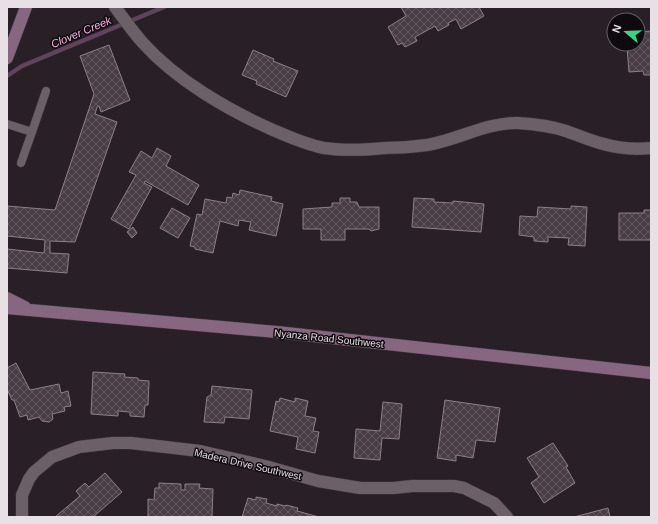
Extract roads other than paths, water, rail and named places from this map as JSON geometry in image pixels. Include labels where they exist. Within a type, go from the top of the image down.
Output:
[{"type":"street","points":[[8,52],[26,7]]},
{"type":"street","points":[[118,10],[142,42],[173,70],[226,108],[285,135],[324,148],[361,150],[428,145],[497,125],[518,123],[564,130],[592,141],[623,148],[651,148]]},
{"type":"street","points":[[7,298],[32,310]]},
{"type":"street","name":"Nyanza Road Southwest","points":[[7,308],[277,332],[651,372]]},
{"type":"street","name":"Madera Drive Southwest","points":[[22,517],[22,495],[29,479],[34,472],[52,457],[79,447],[131,442],[200,451],[265,466],[318,481],[360,488],[454,486],[464,488],[494,503],[507,517]]},
{"type":"lane","points":[[21,163],[46,91]]},
{"type":"lane","points":[[7,124],[32,132]]},
{"type":"waterway","name":"Clover Creek","points":[[7,76],[22,66],[164,7]]}]
